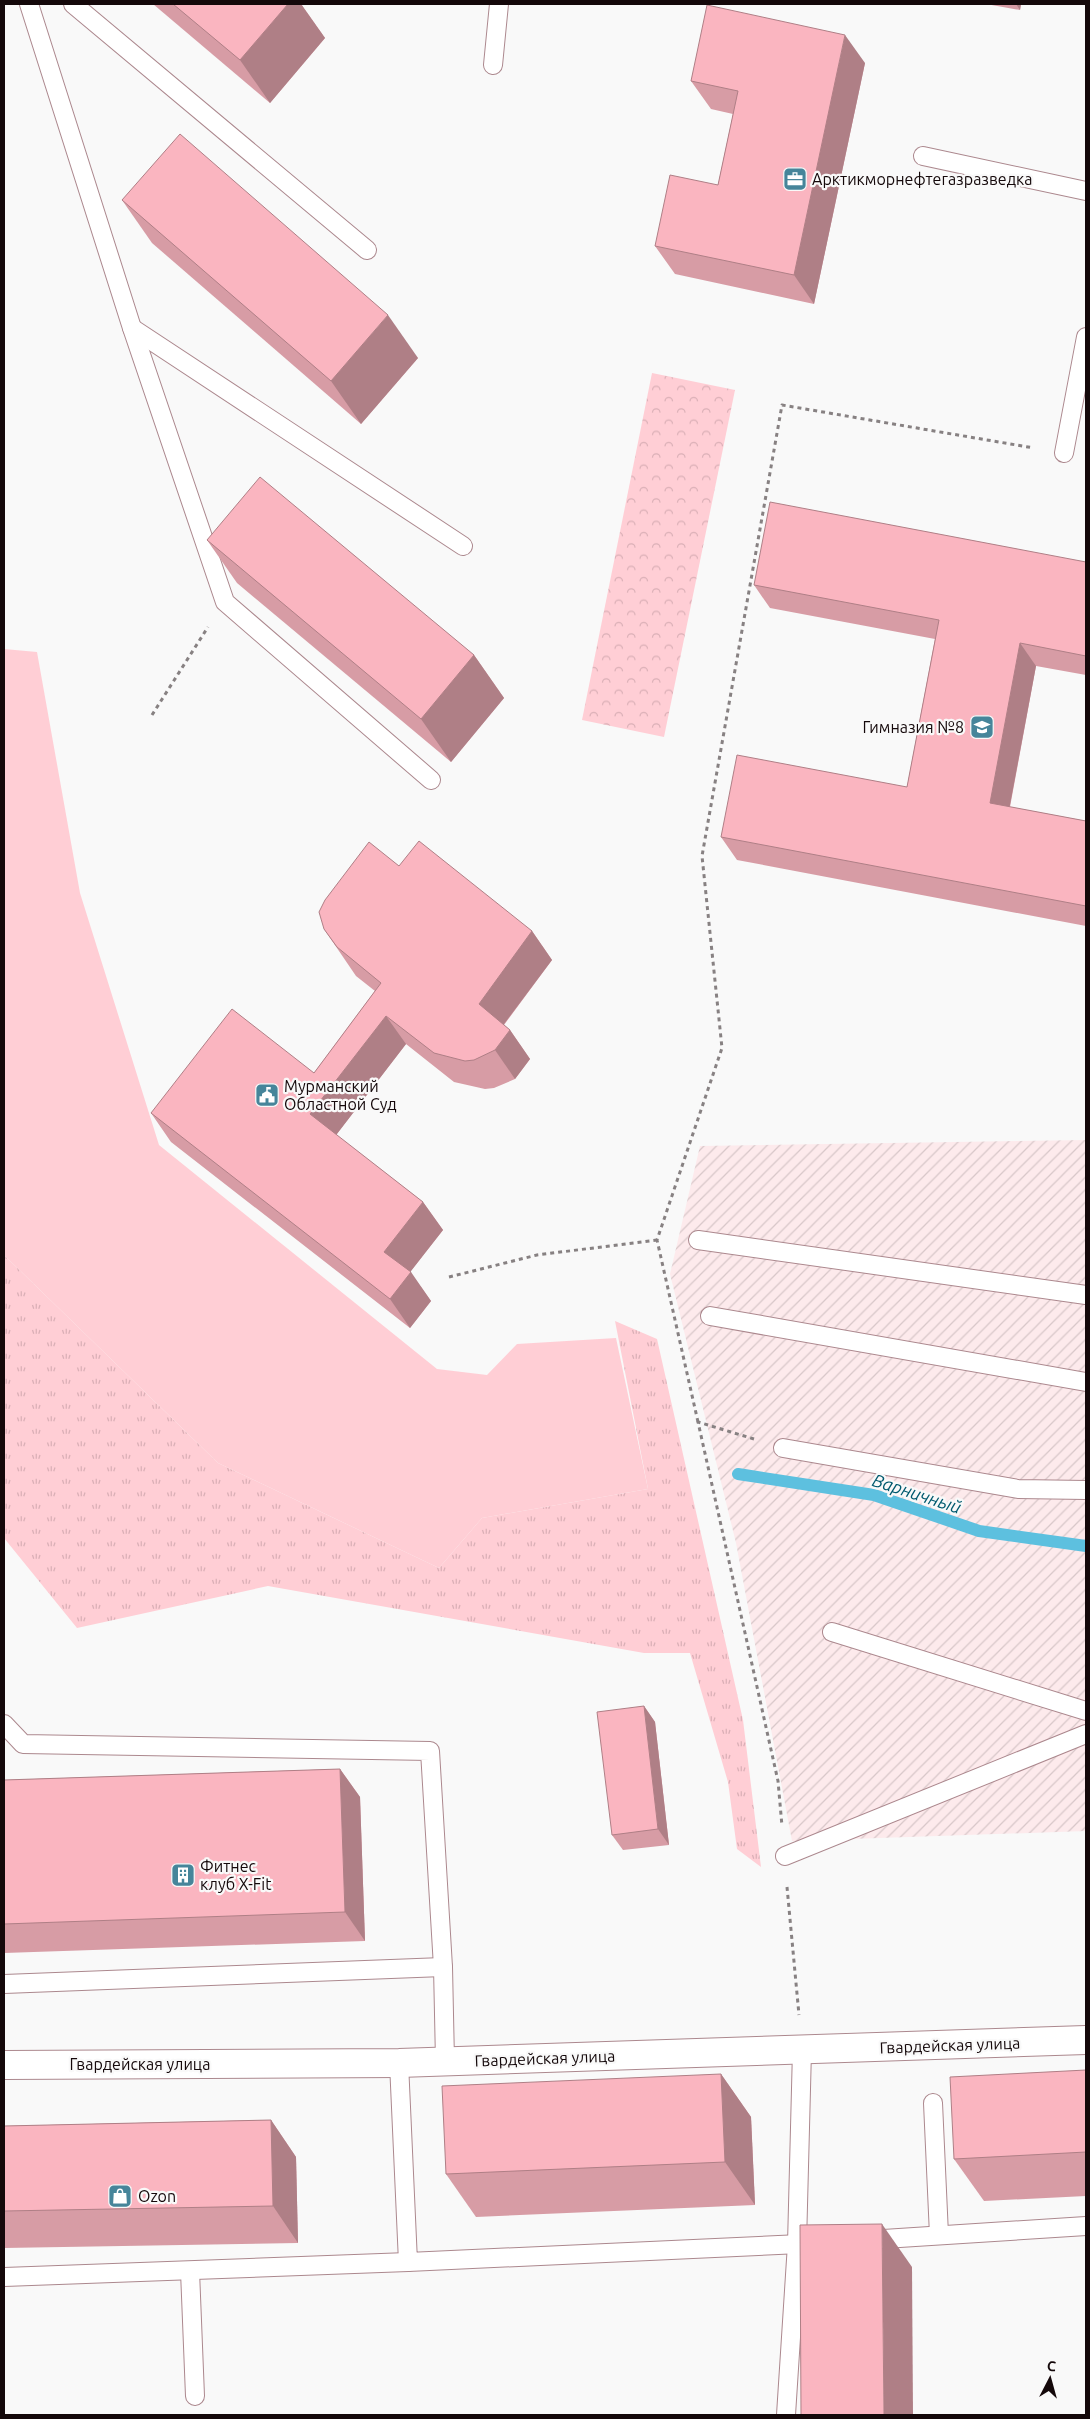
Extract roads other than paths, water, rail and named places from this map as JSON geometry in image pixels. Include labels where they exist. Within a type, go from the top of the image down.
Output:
[{"type":"street","name":"Гвардейская улица","points":[[4,2065],[399,2063],[1086,2040]]},
{"type":"lane","points":[[29,4],[132,328],[225,602],[432,780]]},
{"type":"lane","points":[[74,4],[367,250]]},
{"type":"lane","points":[[494,65],[499,4]]},
{"type":"lane","points":[[923,156],[1086,191]]},
{"type":"lane","points":[[132,328],[463,546]]},
{"type":"lane","points":[[1064,453],[1086,336]]},
{"type":"lane","points":[[698,1240],[1086,1295]]},
{"type":"lane","points":[[710,1316],[1086,1382]]},
{"type":"lane","points":[[783,1448],[1018,1489],[1086,1490]]},
{"type":"lane","points":[[832,1632],[1086,1711]]},
{"type":"lane","points":[[4,1724],[24,1744],[430,1752],[443,1967],[445,2061]]},
{"type":"lane","points":[[785,1856],[1086,1734]]},
{"type":"lane","points":[[4,1984],[443,1967]]},
{"type":"lane","points":[[786,2415],[797,2244],[802,2050]]},
{"type":"lane","points":[[399,2063],[408,2262]]},
{"type":"lane","points":[[933,2103],[938,2235]]},
{"type":"lane","points":[[854,2241],[1086,2226]]},
{"type":"lane","points":[[4,2277],[408,2262],[835,2242]]},
{"type":"lane","points":[[190,2271],[194,2396]]},
{"type":"waterway","name":"Варничный","points":[[738,1474],[874,1495],[979,1531],[1086,1546]]},
{"type":"place","name":"Арктикморнефтегазразведка","points":[[795,179]]},
{"type":"place","name":"Гимназия №8","points":[[982,727]]},
{"type":"place","name":"Мурманский Областной Суд","points":[[267,1095]]},
{"type":"place","name":"Фитнес клуб X-Fit","points":[[183,1875]]},
{"type":"place","name":"Ozon","points":[[120,2196]]}]
